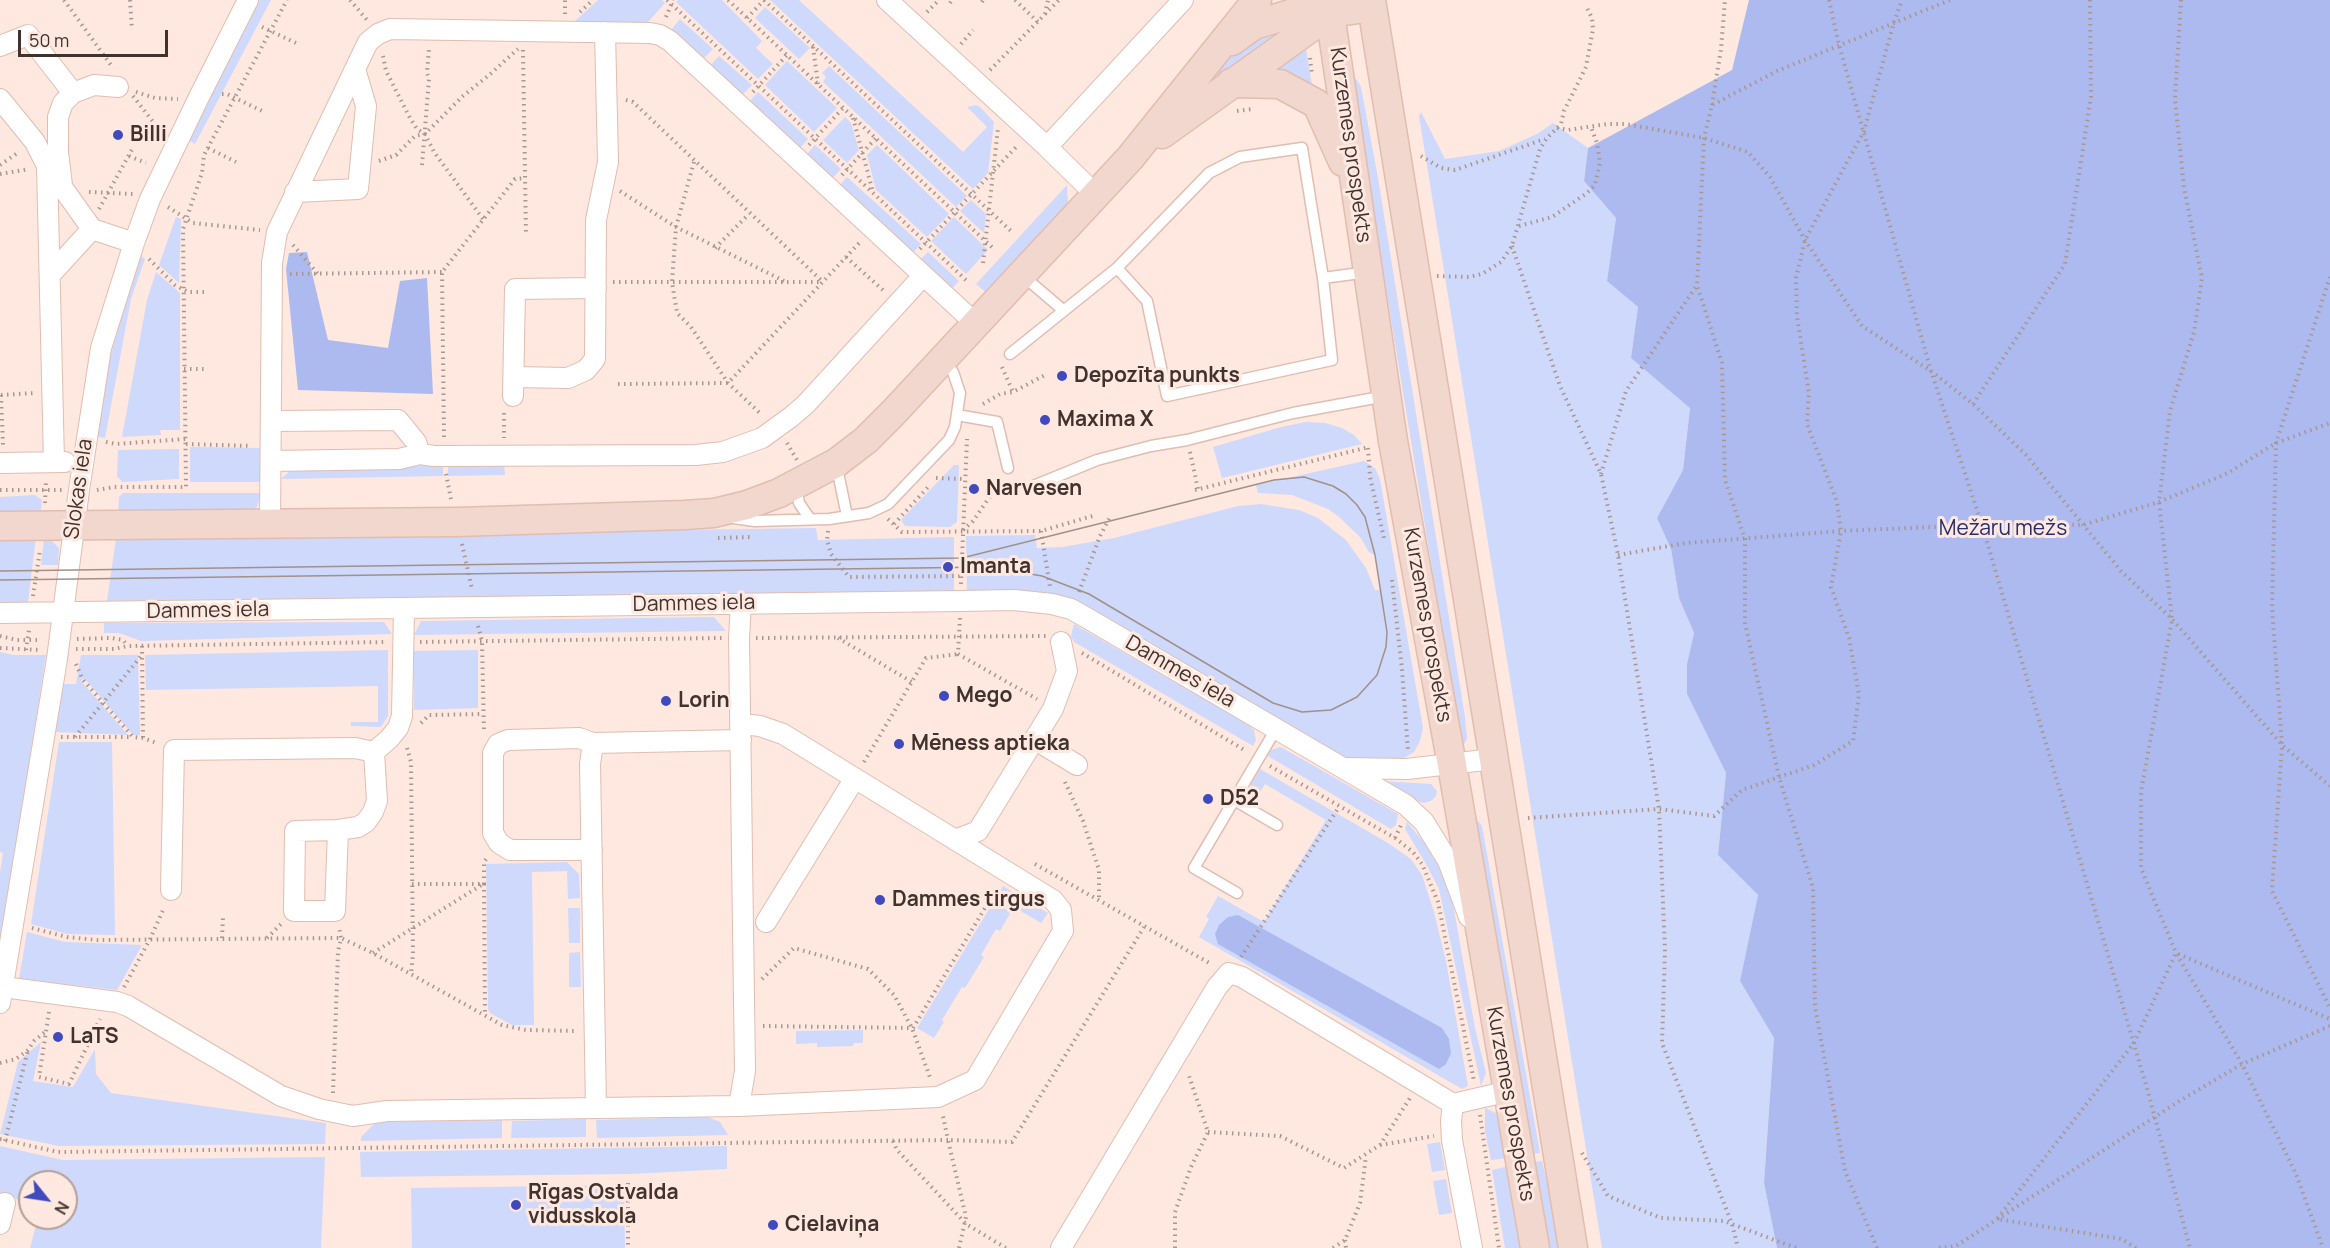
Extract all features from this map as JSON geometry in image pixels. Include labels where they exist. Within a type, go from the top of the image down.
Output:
[{"type":"main road","points":[[0,526],[457,522],[685,515],[714,513],[747,505],[795,485],[836,463],[873,433],[942,361],[1130,158],[1257,0]]},
{"type":"main road","points":[[1212,55],[1254,25],[1300,11],[1371,3]]},
{"type":"main road","name":"Kurzemes prospekts","points":[[1371,3],[1573,1248]]},
{"type":"main road","points":[[1130,158],[1330,6]]},
{"type":"main road","name":"Kurzemes prospekts","points":[[1330,6],[1386,396],[1381,445],[1452,765],[1535,1248]]},
{"type":"main road","points":[[1231,83],[1280,84],[1317,104],[1356,191]]},
{"type":"street","name":"Slokas iela","points":[[2,995],[44,737],[101,348],[150,199],[248,0]]},
{"type":"street","points":[[887,0],[1096,195]]},
{"type":"street","points":[[1047,147],[1183,0]]},
{"type":"street","points":[[270,524],[272,274],[277,232],[368,42],[378,34],[390,29],[650,33],[665,37],[976,324]]},
{"type":"street","points":[[596,285],[515,289],[514,387],[568,378],[586,370],[595,359],[597,220],[608,162],[605,32]]},
{"type":"street","points":[[0,46],[28,35],[73,93]]},
{"type":"street","points":[[295,192],[358,189],[366,106],[355,69]]},
{"type":"street","points":[[64,189],[58,152],[58,117],[63,103],[73,93],[94,85],[119,82]]},
{"type":"street","points":[[0,99],[34,142],[47,166],[92,229],[134,243]]},
{"type":"street","points":[[47,166],[53,393],[51,462]]},
{"type":"street","points":[[50,276],[92,229]]},
{"type":"street","points":[[271,454],[399,459],[420,453],[444,456],[505,456],[696,455],[723,452],[746,445],[776,429],[806,404],[923,276]]},
{"type":"street","points":[[271,421],[398,420],[416,442],[420,453]]},
{"type":"street","points":[[2,462],[83,462]]},
{"type":"street","name":"Dammes iela","points":[[0,613],[1014,600],[1074,603],[1276,729],[1407,805],[1424,822],[1448,861],[1484,954]]},
{"type":"street","points":[[739,1106],[745,1071],[739,638],[741,603]]},
{"type":"street","points":[[374,752],[398,728],[402,716],[404,609]]},
{"type":"street","points":[[955,840],[978,831],[1042,743],[1067,671],[1062,642]]},
{"type":"street","points":[[2,995],[53,993],[110,1001],[128,1006],[281,1096],[332,1112],[354,1116],[387,1111],[739,1106],[938,1097],[975,1080],[1063,931],[1060,910],[1053,900],[783,734],[760,726],[741,732],[593,743],[579,738],[508,740],[498,744],[493,753],[493,833],[499,843],[510,850],[592,850]]},
{"type":"street","points":[[593,743],[590,764],[596,1108]]},
{"type":"street","points":[[1042,743],[1077,765]]},
{"type":"street","points":[[171,890],[174,750],[355,748],[374,752]]},
{"type":"street","points":[[338,830],[335,911],[294,911],[295,831],[338,830],[358,827],[366,822],[377,801],[374,752]]},
{"type":"street","name":"Dammes iela","points":[[1344,768],[1407,769],[1493,759]]},
{"type":"street","points":[[766,922],[855,778]]},
{"type":"street","points":[[1061,1248],[1217,987],[1229,973],[1242,977],[1453,1104],[1509,1091]]},
{"type":"street","points":[[1453,1104],[1450,1121],[1452,1140],[1472,1248]]},
{"type":"street","points":[[0,1224],[5,1203]]},
{"type":"lane","points":[[1010,354],[1117,268],[1209,173],[1240,157],[1302,148],[1323,278],[1332,360],[1167,396],[1147,301],[1117,268]]},
{"type":"lane","points":[[1323,278],[1368,272]]},
{"type":"lane","points":[[1021,275],[1063,310]]},
{"type":"lane","points":[[714,513],[735,519],[755,521],[829,519],[879,510],[888,504],[949,441],[956,427],[960,393],[957,381],[942,361]]},
{"type":"lane","points":[[1031,487],[1097,460],[1151,446],[1187,440],[1293,413],[1386,396]]},
{"type":"lane","points":[[957,415],[997,422],[1008,468]]},
{"type":"lane","points":[[836,463],[847,516]]},
{"type":"lane","points":[[795,485],[799,503],[810,519]]},
{"type":"lane","points":[[1237,893],[1194,868],[1276,729]]},
{"type":"lane","points":[[1234,800],[1277,825]]},
{"type":"path","points":[[64,0],[119,82]]},
{"type":"path","points":[[130,0],[132,30]]},
{"type":"path","points":[[186,487],[183,229],[202,173],[204,155],[287,0]]},
{"type":"path","points":[[350,0],[378,34],[386,72],[410,118],[417,129],[425,134],[434,152],[483,219]]},
{"type":"path","points":[[667,0],[967,281]]},
{"type":"path","points":[[728,0],[995,250]]},
{"type":"path","points":[[747,18],[764,0],[1012,232]]},
{"type":"path","points":[[1015,0],[1038,22]]},
{"type":"path","points":[[1045,16],[1048,0]]},
{"type":"path","points":[[990,71],[1059,0]]},
{"type":"path","points":[[1725,0],[1721,49],[1704,138],[1697,285],[1722,363],[1725,480],[1745,539],[1745,623],[1779,777],[1813,888],[1815,1007],[1845,1171],[1877,1248]]},
{"type":"path","points":[[1829,0],[1839,45],[1931,371],[1982,525],[2134,1043],[2190,1248]]},
{"type":"path","points":[[1528,818],[1659,809],[1714,816],[1742,790],[1814,765],[1853,741],[1859,694],[1849,638],[1831,587],[1841,531],[1837,502],[1808,424],[1809,393],[1797,317],[1796,278],[1805,240],[1864,131],[1893,22],[1902,0]]},
{"type":"path","points":[[1712,105],[1777,71],[1950,0]]},
{"type":"path","points":[[1973,404],[2065,264],[2091,97],[2090,0]]},
{"type":"path","points":[[2181,0],[2175,98],[2184,188],[2202,278],[2194,332],[2170,411],[2159,502],[2172,619],[2141,792],[2141,868],[2176,953],[2242,1064],[2296,1174],[2323,1248]]},
{"type":"path","points":[[1416,280],[1439,275],[1468,277],[1482,274],[1501,262],[1512,246],[1535,163],[1547,138],[1557,128],[1586,67],[1593,29],[1592,18],[1587,8]]},
{"type":"path","points":[[262,27],[296,43]]},
{"type":"path","points":[[422,165],[429,79],[427,73],[430,30]]},
{"type":"path","points":[[360,171],[382,159],[396,155],[415,136],[425,134],[463,96],[523,43],[526,236]]},
{"type":"path","points":[[813,46],[818,85]]},
{"type":"path","points":[[740,106],[787,55]]},
{"type":"path","points":[[227,94],[262,111]]},
{"type":"path","points":[[606,95],[633,102],[823,282]]},
{"type":"path","points":[[983,263],[999,124],[993,98]]},
{"type":"path","points":[[797,159],[843,108]]},
{"type":"path","points":[[1229,116],[1239,110],[1260,109]]},
{"type":"path","points":[[853,117],[874,194]]},
{"type":"path","points":[[1557,128],[1568,130],[1607,124],[1639,127],[1704,138],[1748,152],[1770,177],[1805,240],[1862,326],[1931,371],[1973,404],[2026,455],[2121,571],[2172,619],[2282,745],[2330,786]]},
{"type":"path","points":[[1519,226],[1552,217],[1587,193],[1598,179],[1599,153],[1592,127]]},
{"type":"path","points":[[926,243],[1030,132]]},
{"type":"path","points":[[829,189],[876,138]]},
{"type":"path","points":[[1420,156],[1441,168],[1455,170],[1547,138]]},
{"type":"path","points":[[92,229],[94,216],[134,146]]},
{"type":"path","points":[[208,148],[236,162]]},
{"type":"path","points":[[694,162],[676,227],[672,282],[677,312],[691,327],[728,383]]},
{"type":"path","points":[[0,174],[47,166]]},
{"type":"path","points":[[474,608],[470,573],[447,484],[444,456],[442,272],[515,179],[525,178]]},
{"type":"path","points":[[604,180],[676,227],[787,282]]},
{"type":"path","points":[[64,189],[134,194],[150,199]]},
{"type":"path","points":[[715,248],[749,214]]},
{"type":"path","points":[[187,218],[193,223],[277,232],[291,243],[318,274]]},
{"type":"path","points":[[618,384],[728,383],[872,229]]},
{"type":"path","points":[[134,243],[175,285],[183,290],[204,292]]},
{"type":"path","points":[[1512,246],[1560,386],[1601,474],[1618,555],[1659,809],[1665,950],[1662,1043],[1732,1224],[1738,1248]]},
{"type":"path","points":[[846,256],[898,304]]},
{"type":"path","points":[[272,274],[442,272]]},
{"type":"path","points":[[2330,277],[2276,443],[2272,608],[2282,745],[2272,891],[2330,1008]]},
{"type":"path","points":[[596,285],[672,282],[823,282]]},
{"type":"path","points":[[1601,474],[1626,391],[1697,285]]},
{"type":"path","points":[[184,369],[204,369]]},
{"type":"path","points":[[961,591],[964,479],[970,417],[981,406],[1000,394],[1013,392],[1045,375]]},
{"type":"path","points":[[505,456],[504,403],[514,387]]},
{"type":"path","points":[[2,462],[1,395],[53,393]]},
{"type":"path","points":[[1618,555],[1686,543],[1841,531],[2023,523],[2083,525],[2159,502],[2228,473],[2276,443],[2330,423]]},
{"type":"path","points":[[86,438],[116,444],[186,442],[271,454]]},
{"type":"path","points":[[1187,440],[1197,489],[1381,445]]},
{"type":"path","points":[[1381,445],[1370,477],[1385,542]]},
{"type":"path","points":[[26,650],[51,462]]},
{"type":"path","points":[[962,530],[973,521],[1008,468]]},
{"type":"path","points":[[936,478],[964,479]]},
{"type":"path","points":[[879,510],[902,532],[1041,531],[1096,515]]},
{"type":"path","points":[[1041,531],[1050,587],[1074,603],[1100,536],[1111,515]]},
{"type":"path","points":[[829,519],[827,540],[831,554],[849,577],[962,576]]},
{"type":"path","points":[[1390,573],[1402,669],[1408,742],[1407,769]]},
{"type":"path","points":[[958,654],[961,611]]},
{"type":"path","points":[[0,648],[57,650],[142,646],[403,642],[1042,635],[1062,642],[1395,838],[1413,852],[1432,887],[1443,923],[1477,1098],[1499,1248]]},
{"type":"path","points":[[837,637],[912,682]]},
{"type":"path","points":[[482,641],[484,745],[493,753]]},
{"type":"path","points":[[44,737],[143,738],[142,646]]},
{"type":"path","points":[[855,778],[926,658],[958,654],[1053,709]]},
{"type":"path","points":[[75,737],[142,655]]},
{"type":"path","points":[[83,680],[133,737]]},
{"type":"path","points":[[413,731],[429,715],[483,714]]},
{"type":"path","points":[[1042,743],[1083,821],[1099,870],[1099,901]]},
{"type":"path","points":[[411,762],[413,929],[411,974]]},
{"type":"path","points":[[1029,860],[1229,973],[1339,807]]},
{"type":"path","points":[[485,1015],[484,862],[499,843]]},
{"type":"path","points":[[912,1028],[1007,872]]},
{"type":"path","points":[[412,884],[484,884]]},
{"type":"path","points":[[373,953],[484,884]]},
{"type":"path","points":[[53,993],[39,1077],[69,1084],[110,1001],[150,939],[171,890]]},
{"type":"path","points":[[332,1112],[338,952],[341,938],[335,911]]},
{"type":"path","points":[[222,938],[223,917]]},
{"type":"path","points":[[13,925],[67,937],[97,940],[341,938],[513,1029],[595,1031]]},
{"type":"path","points":[[45,1032],[33,1041],[28,1050],[2,1140],[58,1152],[893,1140],[1012,1142],[1144,927]]},
{"type":"path","points":[[744,996],[794,948],[868,969],[894,995],[912,1028],[938,1097],[966,1224],[959,1248]]},
{"type":"path","points":[[1997,1219],[2134,1043],[2176,953]]},
{"type":"path","points":[[2176,953],[2330,1020]]},
{"type":"path","points":[[744,1025],[912,1028]]},
{"type":"path","points":[[1939,1248],[1956,1246],[2155,1117],[2242,1064],[2330,1026]]},
{"type":"path","points":[[1175,1248],[1175,1212],[1191,1167],[1208,1132],[1181,1049]]},
{"type":"path","points":[[0,1063],[16,1059],[28,1050]]},
{"type":"path","points":[[1208,1132],[1280,1136],[1344,1168],[1380,1145],[1415,1090]]},
{"type":"path","points":[[893,1140],[897,1150],[966,1224],[1006,1248]]},
{"type":"path","points":[[1580,1148],[1608,1196],[1661,1218],[1724,1221],[1796,1248]]},
{"type":"path","points":[[1346,1248],[1345,1240],[1360,1203],[1366,1156]]},
{"type":"path","points":[[627,1183],[628,1248]]},
{"type":"path","points":[[1997,1219],[2122,1239],[2136,1248]]},
{"type":"path","points":[[1333,1248],[1345,1240]]},
{"type":"shaded area","points":[[260,0],[271,0],[195,144],[188,140]]},
{"type":"shaded area","points":[[598,0],[662,0],[665,3],[647,23],[578,25],[573,23]]},
{"type":"shaded area","points":[[678,0],[722,0],[762,41],[756,48],[773,64],[758,79],[676,2]]},
{"type":"shaded area","points":[[770,0],[799,0],[963,152],[987,127],[967,107],[976,105],[980,107],[994,122],[988,173],[973,189]]},
{"type":"shaded area","points":[[765,7],[810,48],[799,59],[755,18]]},
{"type":"shaded area","points":[[680,19],[713,49],[703,59],[671,30]]},
{"type":"shaded area","points":[[1297,23],[1214,85],[1206,84],[1207,80],[1244,40]]},
{"type":"shaded area","points":[[1305,43],[1313,91],[1269,69]]},
{"type":"shaded area","points":[[719,56],[752,85],[742,95],[710,66]]},
{"type":"shaded area","points":[[787,61],[837,108],[814,132],[765,85]]},
{"type":"shaded area","points":[[829,66],[967,196],[956,207],[823,82],[826,77],[822,73]]},
{"type":"shaded area","points":[[1351,76],[1361,87],[1378,178],[1465,717],[1467,739],[1461,745]]},
{"type":"shaded area","points":[[758,92],[808,139],[799,149],[749,102]]},
{"type":"shaded area","points":[[1421,112],[1445,159],[1499,151],[1537,134],[1553,123],[1588,148],[1584,181],[1616,218],[1607,281],[1638,307],[1631,358],[1690,407],[1683,470],[1657,518],[1671,549],[1679,598],[1694,633],[1687,664],[1687,694],[1726,773],[1718,855],[1758,895],[1740,981],[1774,1038],[1764,1183],[1777,1248],[1602,1248],[1419,116]]},
{"type":"shaded area","points":[[845,117],[851,123],[859,150],[847,163],[823,140]]},
{"type":"shaded area","points":[[815,145],[841,169],[832,179],[806,155]]},
{"type":"shaded area","points":[[877,145],[949,214],[927,237],[876,190],[867,155]]},
{"type":"shaded area","points":[[847,177],[921,244],[913,253],[839,186]]},
{"type":"shaded area","points":[[1067,185],[1068,206],[988,294],[976,284]]},
{"type":"shaded area","points":[[971,200],[986,214],[984,233],[960,211]]},
{"type":"shaded area","points":[[176,217],[181,219],[179,283],[159,265]]},
{"type":"shaded area","points":[[954,217],[988,250],[966,274],[931,241]]},
{"type":"shaded area","points":[[928,252],[959,281],[951,290],[920,260]]},
{"type":"shaded area","points":[[141,256],[145,259],[131,299],[105,438],[95,436],[106,373],[122,312]]},
{"type":"shaded area","points":[[156,272],[180,293],[180,430],[160,430],[161,435],[122,437],[147,300]]},
{"type":"shaded area","points":[[1306,422],[1325,423],[1342,428],[1354,435],[1362,444],[1222,478],[1213,447]]},
{"type":"shaded area","points":[[190,447],[262,448],[262,482],[190,482]]},
{"type":"shaded area","points":[[179,449],[179,479],[122,482],[117,476],[118,450]]},
{"type":"shaded area","points":[[1364,461],[1375,468],[1380,479],[1423,728],[1414,752],[1401,760],[1348,760],[1242,700],[1085,605],[1060,595],[1021,592],[967,593],[966,536],[1035,535],[1037,548],[1062,547],[1114,538],[1238,506],[1261,504],[1299,510],[1318,518],[1346,540],[1366,568],[1375,590],[1380,590],[1375,555],[1369,552],[1360,537],[1339,517],[1328,509],[1292,495],[1258,493],[1256,485]]},
{"type":"shaded area","points":[[504,464],[505,475],[448,476],[448,466]]},
{"type":"shaded area","points":[[443,465],[443,476],[281,479],[293,468]]},
{"type":"shaded area","points":[[954,465],[959,465],[957,522],[950,527],[905,526],[901,520]]},
{"type":"shaded area","points":[[123,493],[261,493],[257,507],[245,515],[118,517],[119,497]]},
{"type":"shaded area","points":[[35,495],[42,500],[40,518],[0,518],[0,497]]},
{"type":"shaded area","points":[[816,528],[818,540],[954,537],[954,591],[107,601],[116,538]]},
{"type":"shaded area","points":[[36,537],[28,602],[0,603],[0,538]]},
{"type":"shaded area","points":[[44,538],[50,539],[59,548],[58,565],[41,565]]},
{"type":"shaded area","points":[[714,617],[726,631],[414,635],[421,621]]},
{"type":"shaded area","points":[[384,622],[392,634],[141,641],[119,633],[104,633],[104,623]]},
{"type":"shaded area","points":[[1074,624],[1246,723],[1254,730],[1256,740],[1253,746],[1074,642],[1071,636]]},
{"type":"shaded area","points":[[388,650],[388,716],[381,727],[351,726],[351,722],[378,722],[378,686],[146,690],[145,655]]},
{"type":"shaded area","points":[[478,650],[478,708],[414,710],[414,651]]},
{"type":"shaded area","points":[[0,652],[13,655],[46,655],[0,946],[0,873],[3,853],[0,852]]},
{"type":"shaded area","points":[[81,655],[138,655],[140,735],[133,735],[84,678],[81,681],[128,735],[54,732],[62,684],[76,684]]},
{"type":"shaded area","points":[[59,742],[112,742],[115,935],[67,934],[31,924]]},
{"type":"shaded area","points":[[1281,747],[1398,814],[1396,825],[1391,829],[1268,756],[1271,750]]},
{"type":"shaded area","points":[[1260,769],[1388,843],[1411,859],[1422,875],[1446,961],[1468,1086],[1462,1089],[1199,937],[1209,919],[1206,917],[1218,896],[1264,922],[1326,820],[1265,784],[1257,797],[1251,789],[1251,784]]},
{"type":"shaded area","points":[[1380,781],[1431,784],[1437,791],[1436,796],[1424,803]]},
{"type":"shaded area","points":[[1472,818],[1482,826],[1540,1153],[1531,1154]]},
{"type":"shaded area","points":[[1407,822],[1432,852],[1451,893],[1475,1028],[1486,1073],[1481,1086],[1439,889],[1405,829]]},
{"type":"shaded area","points":[[567,862],[579,874],[580,898],[568,899],[567,871],[532,872],[534,1025],[512,1025],[490,1013],[488,1009],[486,864]]},
{"type":"shaded area","points":[[1003,886],[1048,913],[1041,923],[1014,907],[1000,931],[996,929],[981,955],[984,957],[965,988],[962,987],[934,1038],[917,1028]]},
{"type":"shaded area","points":[[568,908],[580,908],[580,943],[569,943]]},
{"type":"shaded area","points":[[27,932],[65,942],[142,945],[117,990],[19,979]]},
{"type":"shaded area","points":[[580,952],[581,987],[569,987],[569,953]]},
{"type":"shaded area","points":[[863,1030],[863,1043],[854,1043],[853,1046],[817,1047],[817,1043],[796,1044],[796,1031]]},
{"type":"shaded area","points":[[41,1042],[33,1081],[73,1087],[95,1049],[96,1074],[111,1093],[326,1123],[325,1144],[59,1146],[0,1134],[18,1062]]},
{"type":"shaded area","points":[[1485,1108],[1496,1113],[1508,1158],[1491,1160],[1485,1131]]},
{"type":"shaded area","points":[[708,1117],[720,1122],[728,1135],[597,1138],[596,1120]]},
{"type":"shaded area","points":[[586,1119],[586,1137],[511,1138],[512,1121]]},
{"type":"shaded area","points":[[502,1120],[502,1138],[361,1141],[361,1137],[376,1122]]},
{"type":"shaded area","points":[[1440,1142],[1445,1170],[1432,1172],[1427,1144]]},
{"type":"shaded area","points":[[0,1146],[63,1160],[325,1157],[321,1248],[30,1248],[35,1230],[78,1230],[78,1170],[18,1170],[18,1201],[0,1194]]},
{"type":"shaded area","points":[[727,1146],[727,1169],[631,1174],[361,1177],[360,1152]]},
{"type":"shaded area","points":[[1542,1161],[1560,1248],[1547,1248],[1533,1162]]},
{"type":"shaded area","points":[[1509,1166],[1520,1248],[1505,1248],[1492,1170]]},
{"type":"shaded area","points":[[1446,1179],[1452,1213],[1439,1215],[1433,1181]]},
{"type":"shaded area","name":"Rīgas Ostvalda vidusskola","points":[[624,1185],[625,1248],[412,1248],[411,1188]]},
{"type":"green space","name":"Mežāru mežs","points":[[1749,0],[2330,0],[2330,1248],[1777,1248],[1764,1183],[1774,1038],[1740,981],[1758,895],[1718,855],[1726,773],[1687,694],[1687,664],[1694,633],[1679,598],[1671,549],[1657,518],[1683,470],[1690,408],[1631,358],[1638,307],[1607,281],[1616,218],[1584,181],[1588,148],[1732,70]]},
{"type":"green space","points":[[307,252],[328,340],[388,348],[400,281],[427,278],[433,394],[298,390],[286,269],[289,253]]},
{"type":"green space","points":[[1238,915],[1442,1028],[1449,1039],[1451,1053],[1446,1064],[1439,1069],[1218,944],[1215,934],[1219,925],[1228,917]]},
{"type":"tram line","points":[[0,571],[962,558],[1274,480],[1304,477],[1333,486],[1346,494],[1365,517],[1375,555],[1387,632],[1386,647],[1377,675],[1357,697],[1331,710],[1302,712],[1273,703],[1089,594],[1042,576],[991,567],[0,580]]},
{"type":"place","name":"Billi","points":[[118,135]]},
{"type":"place","name":"Depozīta punkts","points":[[1062,376]]},
{"type":"place","name":"Maxima X","points":[[1045,420]]},
{"type":"place","name":"Narvesen","points":[[974,489]]},
{"type":"place","name":"Imanta","points":[[948,567]]},
{"type":"place","name":"Mego","points":[[944,696]]},
{"type":"place","name":"Lorin","points":[[666,701]]},
{"type":"place","name":"Mēness aptieka","points":[[899,744]]},
{"type":"place","name":"D52","points":[[1208,799]]},
{"type":"place","name":"Dammes tirgus","points":[[880,900]]},
{"type":"place","name":"LaTS","points":[[58,1037]]},
{"type":"place","name":"Rīgas Ostvalda vidusskola","points":[[516,1205]]},
{"type":"place","name":"Cielaviņa","points":[[773,1225]]}]
